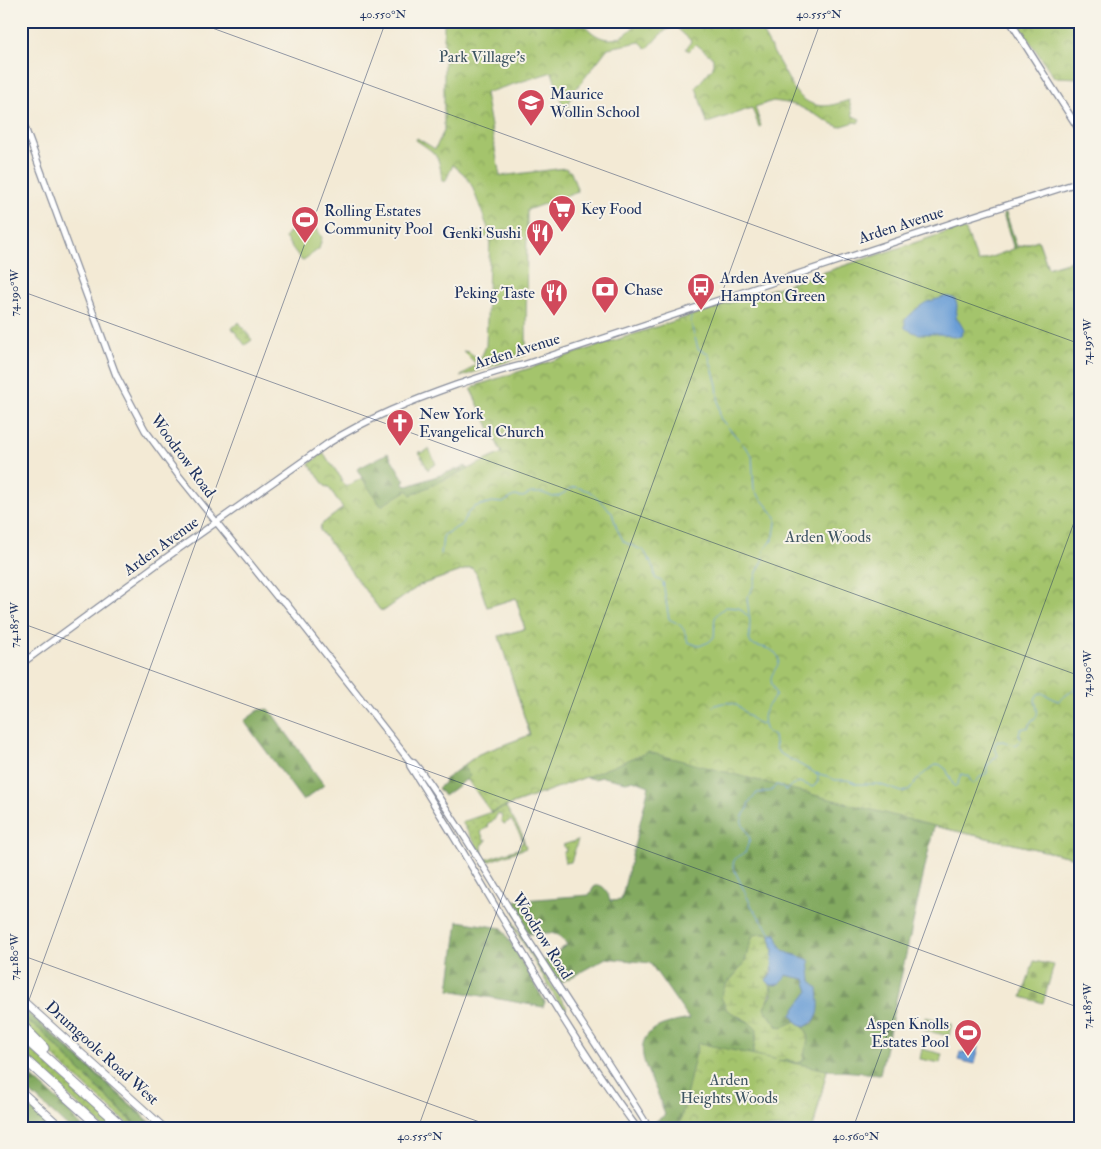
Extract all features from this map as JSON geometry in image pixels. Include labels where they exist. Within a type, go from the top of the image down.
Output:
[{"type":"highway","points":[[21,1024],[44,1048],[62,1072]]},
{"type":"highway","points":[[21,1035],[124,1128]]},
{"type":"highway","points":[[21,1058],[101,1128]]},
{"type":"main road","name":"Drumgoole Road West","points":[[21,999],[164,1128]]},
{"type":"main road","points":[[21,1091],[62,1128]]},
{"type":"street","points":[[1010,21],[1080,131]]},
{"type":"street","name":"Woodrow Road","points":[[21,117],[116,375],[145,430],[216,523],[277,597],[285,602],[409,760],[422,773],[469,842],[515,920],[575,1015],[650,1128]]},
{"type":"street","name":"Arden Avenue","points":[[21,664],[327,444],[349,430],[389,410],[486,374],[523,365],[1080,182]]},
{"type":"street","name":"Woodrow Road","points":[[409,760],[410,766],[560,1014],[637,1128]]},
{"type":"green space","name":"Park Village's","points":[[444,21],[582,21],[588,29],[601,38],[609,39],[623,36],[630,31],[636,24],[630,21],[756,21],[795,91],[801,97],[807,102],[820,106],[833,105],[849,100],[853,116],[860,119],[858,123],[855,122],[839,127],[798,106],[773,101],[755,107],[761,126],[759,127],[752,108],[707,123],[696,87],[713,67],[713,58],[696,44],[689,51],[686,49],[691,41],[676,27],[663,32],[647,49],[640,42],[608,48],[573,93],[569,104],[568,116],[566,116],[552,72],[485,93],[500,176],[565,168],[571,172],[578,192],[527,210],[526,355],[460,377],[476,364],[463,351],[469,352],[480,360],[486,346],[490,237],[471,237],[471,233],[489,231],[472,186],[465,175],[453,165],[445,182],[442,181],[440,166],[436,156],[416,140],[417,138],[435,149],[444,131]]},
{"type":"green space","points":[[1016,21],[1080,21],[1080,78],[1054,77]]},
{"type":"green space","name":"Arden Woods","points":[[1006,213],[1017,247],[1038,240],[1048,268],[1080,258],[1080,859],[934,826],[880,1074],[827,1070],[813,1128],[776,1063],[786,1059],[797,1063],[806,1046],[807,1037],[804,1027],[814,1023],[811,981],[798,955],[786,953],[779,944],[776,934],[762,934],[749,947],[744,964],[725,986],[739,1018],[749,1022],[757,1030],[752,1060],[686,1128],[652,1128],[650,1125],[665,1115],[645,1063],[643,1045],[646,1037],[652,1031],[666,1024],[689,1019],[650,963],[606,958],[559,984],[543,962],[567,945],[555,934],[528,934],[510,901],[589,895],[594,887],[598,885],[605,889],[610,901],[621,900],[649,786],[633,780],[626,782],[602,777],[594,779],[586,777],[491,812],[467,779],[444,796],[438,788],[445,782],[444,780],[479,754],[530,735],[499,636],[525,629],[516,598],[487,607],[476,573],[470,568],[420,585],[385,610],[380,610],[320,530],[321,525],[343,508],[328,486],[326,487],[309,464],[323,453],[346,487],[362,478],[357,469],[388,453],[405,481],[403,482],[404,485],[408,486],[466,466],[469,470],[502,453],[472,392],[475,386],[960,228],[966,231],[978,262],[1014,249],[1003,214]]},
{"type":"green space","name":"Rolling Estates Community Pool","points":[[314,223],[322,238],[319,249],[302,261],[285,238],[287,233]]},
{"type":"green space","name":"Arden Woods","points":[[960,228],[966,231],[978,262],[1038,240],[1048,268],[1080,258],[1080,859],[934,826],[648,752],[491,812],[467,779],[470,776],[463,766],[479,754],[530,735],[499,636],[525,629],[516,598],[487,607],[476,573],[470,568],[420,585],[385,610],[380,610],[320,530],[321,525],[343,508],[328,486],[326,487],[309,464],[323,453],[346,487],[362,478],[381,506],[408,490],[411,495],[502,453],[472,392],[475,386]]},
{"type":"green space","points":[[239,322],[252,340],[245,345],[232,328]]},
{"type":"green space","points":[[429,449],[436,464],[428,470],[419,452],[421,453]]},
{"type":"green space","points":[[269,709],[324,785],[303,801],[244,721],[259,710]]},
{"type":"green space","points":[[506,807],[522,834],[526,848],[487,862],[485,860],[520,848],[520,844],[523,842],[511,820],[504,824],[501,820],[502,816],[498,813],[494,820],[487,824],[489,826],[481,832],[484,840],[487,840],[482,846],[483,857],[462,822]]},
{"type":"green space","points":[[578,840],[571,862],[565,863],[563,853],[567,850],[563,845]]},
{"type":"green space","points":[[505,908],[534,958],[566,1006],[566,1009],[561,1007],[503,909]]},
{"type":"green space","points":[[458,921],[502,928],[545,1002],[543,1007],[449,990]]},
{"type":"green space","points":[[753,935],[770,935],[773,958],[772,970],[766,980],[771,987],[771,994],[764,1008],[777,1026],[783,1027],[796,1021],[806,1030],[808,1035],[803,1061],[797,1063],[786,1059],[776,1063],[752,1060],[757,1030],[749,1022],[727,1010],[721,997],[725,986],[744,964]]},
{"type":"green space","points":[[1034,961],[1054,965],[1043,1003],[1022,997]]},
{"type":"green space","points":[[786,975],[805,979],[809,991],[792,1015],[796,1021],[783,1027],[777,1026],[764,1008],[772,995],[771,985],[777,985]]},
{"type":"green space","points":[[21,1005],[157,1128],[155,1128]]},
{"type":"green space","points":[[21,1007],[155,1128],[142,1128],[133,1122],[41,1030],[21,1018]]},
{"type":"green space","points":[[926,1017],[952,1023],[949,1036],[923,1030]]},
{"type":"green space","points":[[21,1018],[41,1030],[79,1070],[133,1122],[142,1128],[132,1128],[62,1065],[21,1023]]},
{"type":"green space","points":[[21,1040],[119,1128],[104,1128],[21,1053]]},
{"type":"green space","name":"Arden Heights Woods","points":[[698,1043],[827,1070],[813,1128],[679,1128]]},
{"type":"green space","points":[[922,1049],[942,1054],[940,1063],[920,1059]]},
{"type":"green space","points":[[21,1067],[62,1104],[83,1128],[69,1128],[21,1084]]},
{"type":"green space","points":[[21,1097],[55,1128],[21,1128]]},
{"type":"water","points":[[943,297],[955,299],[957,305],[956,318],[964,330],[961,336],[918,334],[905,328],[905,320],[918,308],[927,302]]},
{"type":"water","points":[[776,934],[784,950],[809,960],[811,981],[818,989],[819,1007],[817,1016],[810,1024],[804,1027],[792,1015],[809,991],[805,979],[786,975],[780,983],[771,985],[766,980],[772,973],[773,949],[770,935]]},
{"type":"water","name":"Aspen Knolls Estates Pool","points":[[970,1045],[979,1047],[975,1064],[958,1060],[960,1052],[968,1053]]},
{"type":"waterway","points":[[691,317],[698,349],[708,353],[717,385],[720,418],[752,455],[754,490],[776,517],[774,536],[764,550],[763,561],[747,597],[750,622],[749,639],[751,644],[772,650],[779,659],[771,677],[776,695],[763,715],[763,720],[766,731],[774,736],[776,749],[781,754],[815,773],[835,780],[848,780],[857,784],[878,784],[902,792],[910,790],[923,775],[939,764],[946,769],[954,786],[957,786],[961,774],[968,776],[972,783],[975,783],[987,773],[987,766],[998,755],[994,747],[996,742],[1002,741],[1015,745],[1021,740],[1019,734],[1021,729],[1029,727],[1029,724],[1037,715],[1035,699],[1038,694],[1042,693],[1058,701],[1072,691],[1080,681]]},
{"type":"waterway","points":[[441,554],[445,534],[461,525],[474,507],[492,502],[503,503],[514,496],[523,497],[531,493],[543,493],[553,497],[559,496],[576,487],[589,491],[612,513],[624,542],[644,551],[654,569],[655,578],[663,582],[669,619],[682,627],[688,642],[699,646],[709,642],[714,637],[716,617],[726,607],[739,608],[748,616]]},
{"type":"waterway","points":[[713,706],[723,703],[737,705],[756,722],[763,724]]},
{"type":"waterway","points":[[772,935],[752,907],[733,867],[735,859],[745,853],[750,839],[742,818],[748,809],[748,804],[757,793],[771,791],[776,785],[788,790],[792,785],[799,782],[813,787],[818,782],[818,775]]},
{"type":"place","name":"Maurice Wollin School","points":[[531,127]]},
{"type":"place","name":"Key Food","points":[[562,233]]},
{"type":"place","name":"Rolling Estates Community Pool","points":[[305,244]]},
{"type":"place","name":"Genki Sushi","points":[[540,257]]},
{"type":"place","name":"Arden Avenue & Hampton Green","points":[[701,311]]},
{"type":"place","name":"Chase","points":[[605,314]]},
{"type":"place","name":"Peking Taste","points":[[554,317]]},
{"type":"place","name":"New York Evangelical Church","points":[[400,447]]},
{"type":"place","name":"Aspen Knolls Estates Pool","points":[[968,1057]]}]
